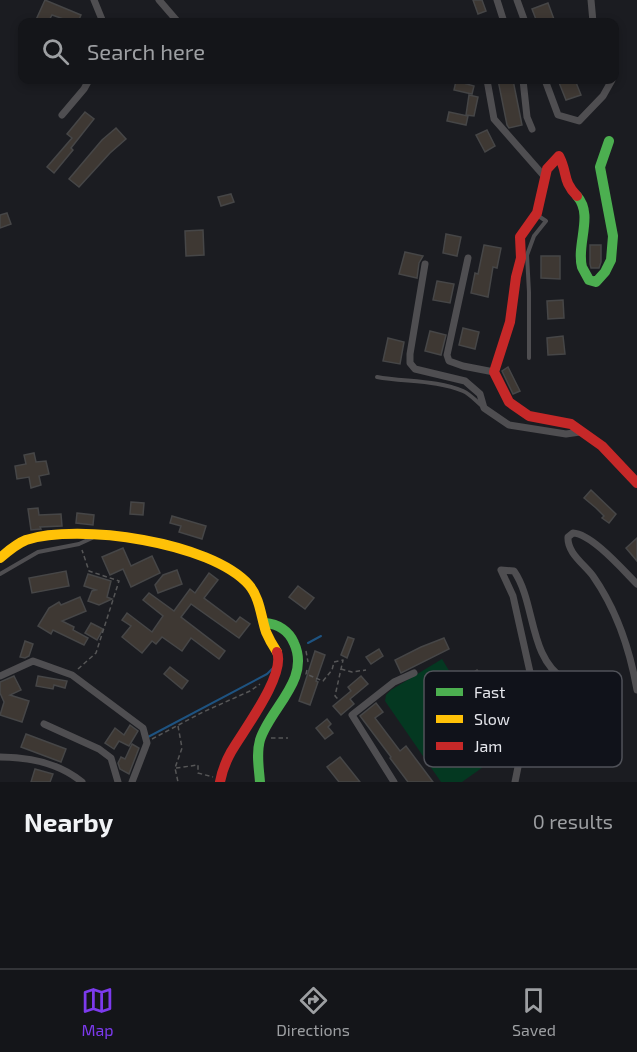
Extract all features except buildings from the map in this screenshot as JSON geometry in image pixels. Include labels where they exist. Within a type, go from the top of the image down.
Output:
[{"type":"street","points":[[94,0],[101,18]]},
{"type":"street","points":[[159,0],[175,18]]},
{"type":"street","points":[[497,0],[503,18]]},
{"type":"street","points":[[517,0],[524,18]]},
{"type":"street","points":[[591,0],[593,18]]},
{"type":"street","points":[[62,115],[87,84]]},
{"type":"street","points":[[489,84],[494,119],[544,176]]},
{"type":"street","points":[[524,84],[527,117],[532,129]]},
{"type":"street","points":[[546,84],[558,115],[579,121],[603,96],[610,84]]},
{"type":"street","points":[[609,141],[600,167],[613,236],[611,260],[605,272],[596,282],[589,280],[582,266],[583,203],[567,186],[563,164],[558,156],[549,163],[544,176],[537,215],[520,237],[521,258],[510,322],[495,372],[509,402],[529,416],[571,424],[602,446],[637,483]]},
{"type":"street","points":[[468,258],[447,355],[449,361],[455,364],[495,372]]},
{"type":"street","points":[[425,264],[410,363],[415,369],[465,381],[480,394],[484,408],[509,425],[566,434],[580,432]]},
{"type":"street","points":[[637,584],[603,551],[579,534],[573,533],[568,537],[571,550],[592,576],[615,616],[633,668],[637,690]]},
{"type":"street","points":[[0,558],[29,539],[76,535],[159,542],[205,556],[228,568],[249,584],[265,623],[269,640],[279,658],[278,667],[260,706],[231,753],[220,781]]},
{"type":"street","points":[[530,671],[513,596],[501,570],[514,571],[519,579],[544,656],[554,671]]},
{"type":"street","points":[[260,782],[258,763],[261,738],[292,683],[298,664],[295,642],[288,633],[274,623],[265,623]]},
{"type":"street","points":[[0,676],[33,661],[72,675],[143,728],[147,743],[132,782]]},
{"type":"street","points":[[394,782],[352,715],[394,682],[414,673]]},
{"type":"street","points":[[44,724],[99,749],[111,758],[118,782]]},
{"type":"street","points":[[0,757],[19,757],[43,762],[82,782]]},
{"type":"street","points":[[515,782],[518,767]]},
{"type":"lane","points":[[529,358],[527,255],[534,236],[546,221],[537,215]]},
{"type":"lane","points":[[377,377],[400,382],[438,384],[464,391],[484,408]]},
{"type":"lane","points":[[0,574],[38,552],[80,544],[98,536]]},
{"type":"path","points":[[72,675],[96,653],[119,581],[89,571],[80,544]]},
{"type":"path","points":[[306,674],[323,681],[332,670],[334,662],[343,660],[335,696],[339,700]]},
{"type":"path","points":[[340,668],[352,672],[366,670]]},
{"type":"path","points":[[147,743],[178,725],[250,691],[264,680]]},
{"type":"path","points":[[178,725],[182,748],[175,768],[178,782]]},
{"type":"path","points":[[261,738],[288,738]]},
{"type":"path","points":[[175,768],[198,765],[198,773],[220,781]]},
{"type":"green space","points":[[442,659],[449,671],[424,671],[424,757],[385,701],[386,695]]},
{"type":"green space","points":[[431,767],[483,767],[462,782],[441,782]]},
{"type":"waterway","points":[[308,643],[321,636]]},
{"type":"waterway","points":[[148,737],[267,674],[273,668]]},
{"type":"traffic: fast","points":[[577,196],[584,212],[582,267],[589,280],[596,282],[605,272],[611,260],[613,236],[600,167],[609,141]]},
{"type":"traffic: fast","points":[[260,782],[258,756],[260,740],[293,682],[298,656],[294,643],[286,632],[279,627],[265,623]]},
{"type":"traffic: slow","points":[[0,558],[26,540],[49,535],[78,534],[110,535],[143,540],[176,547],[206,557],[231,570],[253,590],[266,632],[277,652]]},
{"type":"traffic: jam","points":[[577,196],[569,186],[559,156],[547,169],[537,213],[520,237],[521,258],[510,322],[494,372],[509,402],[529,416],[571,424],[602,446],[637,483]]},
{"type":"traffic: jam","points":[[220,782],[229,755],[270,688],[278,662],[277,652]]}]
